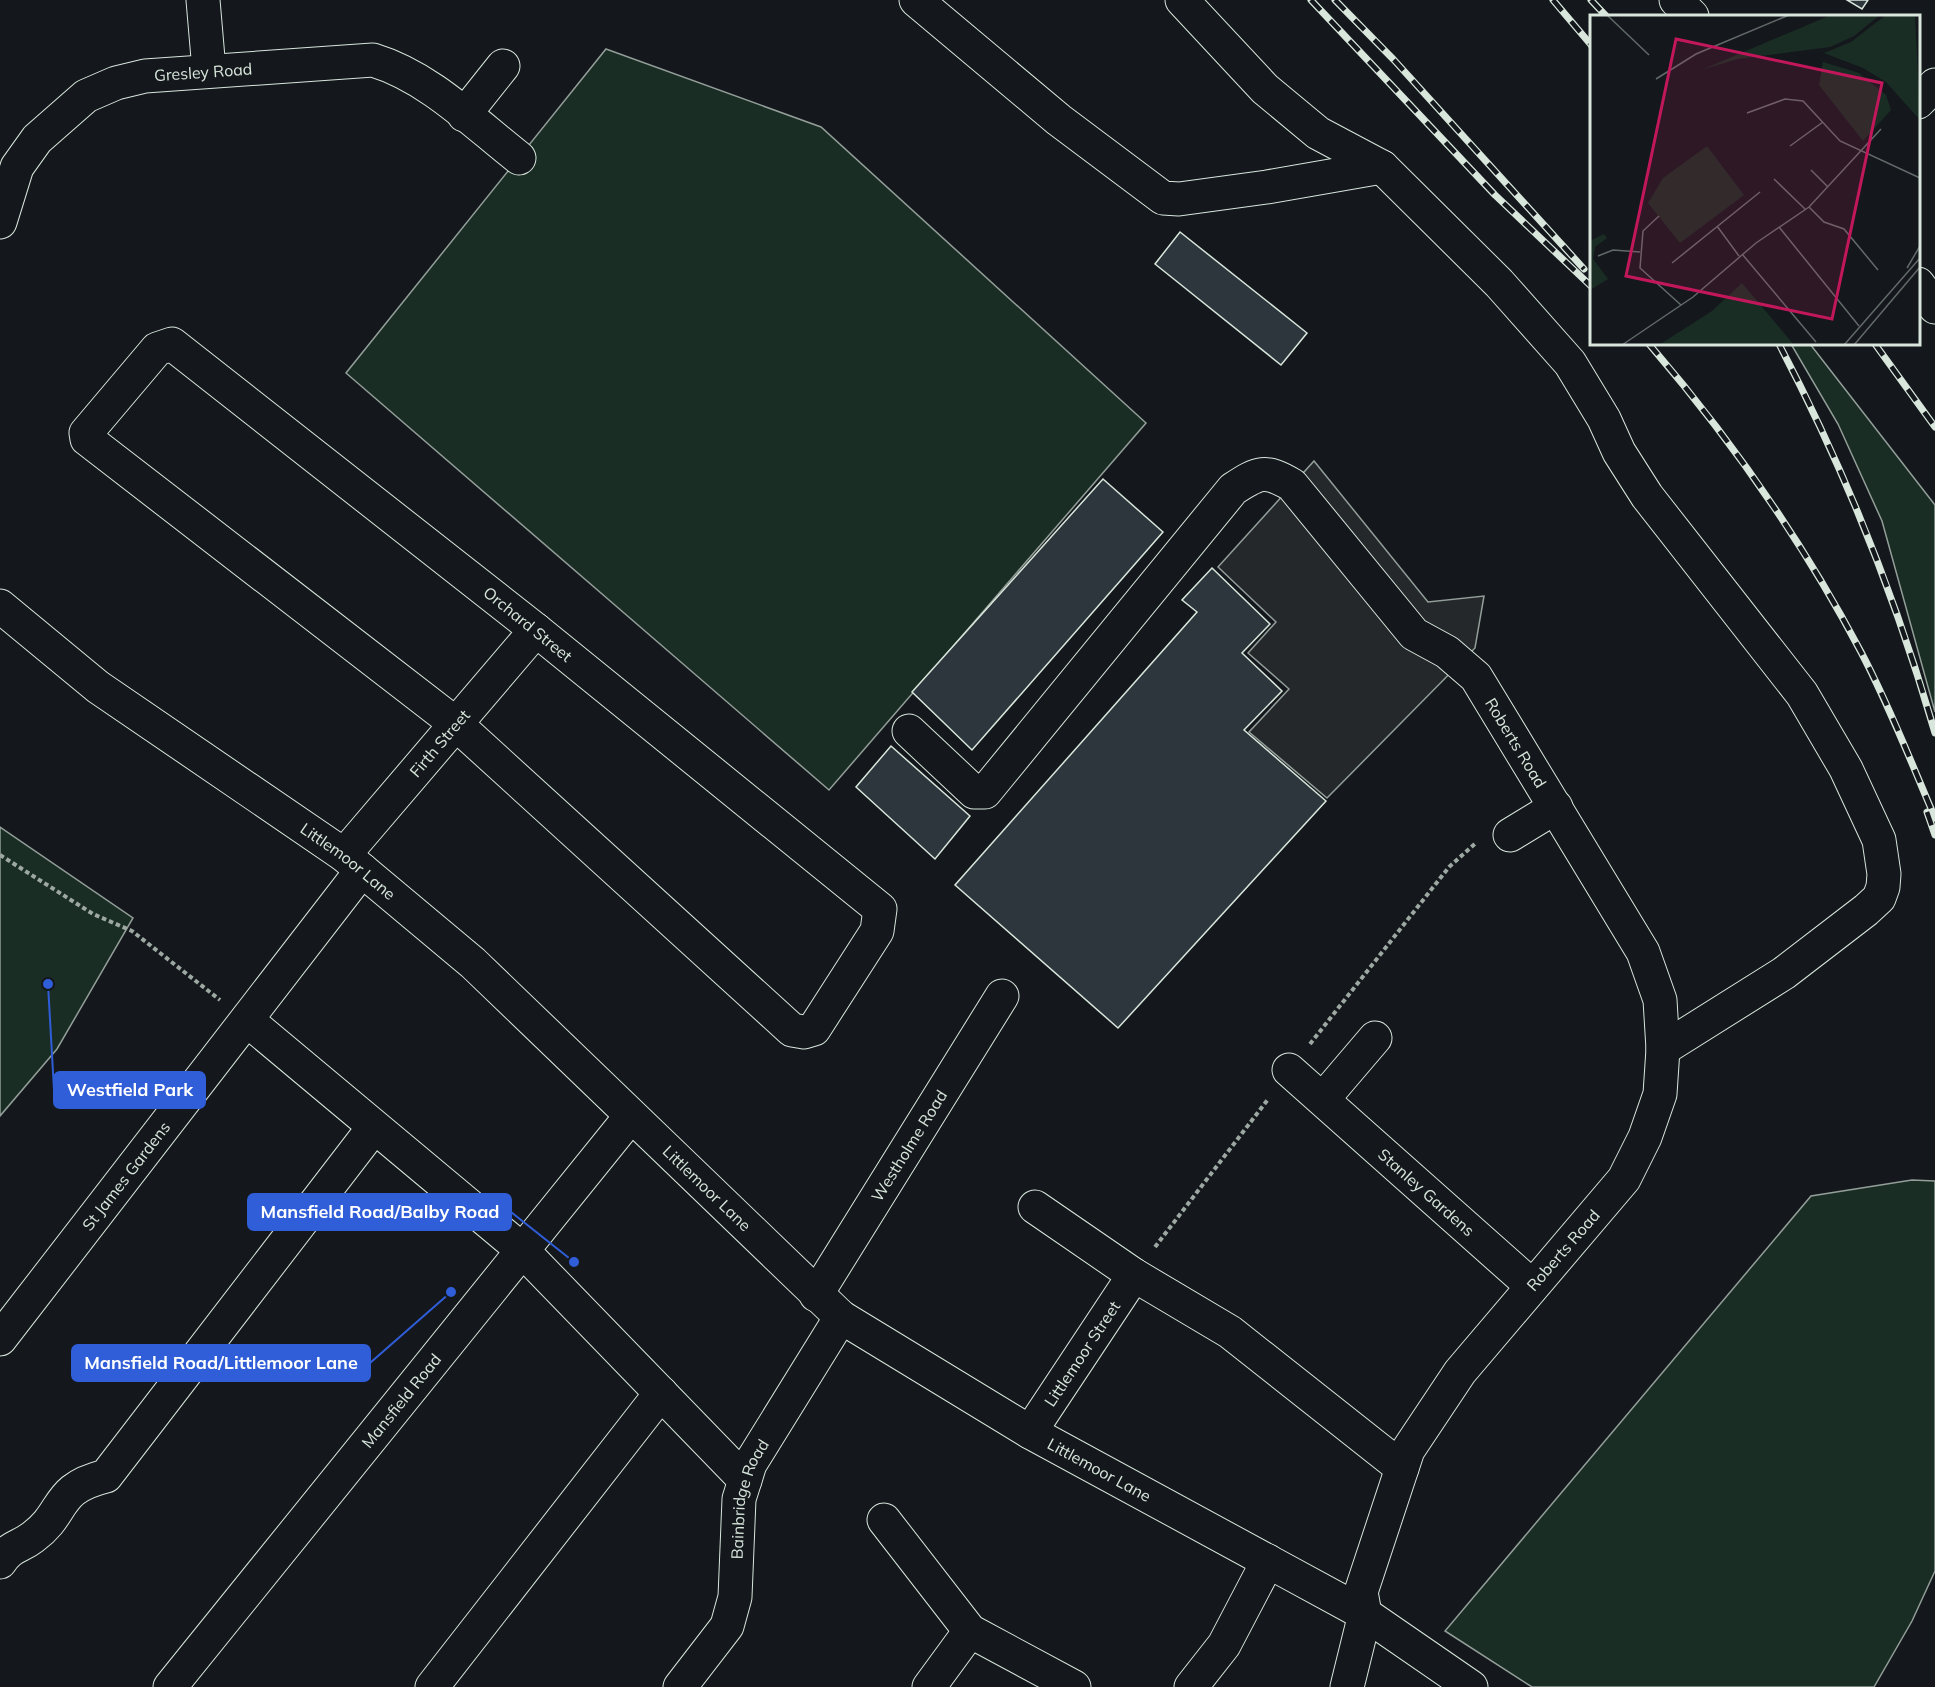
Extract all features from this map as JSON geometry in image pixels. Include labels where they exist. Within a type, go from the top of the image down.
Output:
[{"type":"street","points":[[203,0],[208,70]]},
{"type":"street","points":[[916,0],[1059,120],[1163,198],[1179,199],[1267,187],[1382,167]]},
{"type":"street","points":[[1182,0],[1265,89],[1318,133],[1382,167],[1499,283],[1570,363],[1604,419],[1619,452],[1647,496],[1802,693],[1846,769],[1879,840],[1884,873],[1879,898],[1784,972],[1663,1049]]},
{"type":"street","points":[[1676,0],[1691,15]]},
{"type":"street","name":"Gresley Road","points":[[0,222],[17,167],[37,139],[86,96],[116,83],[145,76],[373,60],[398,67],[417,78],[519,158]]},
{"type":"street","points":[[464,115],[503,66]]},
{"type":"street","points":[[1920,100],[1935,85]]},
{"type":"street","points":[[1920,287],[1935,307]]},
{"type":"street","name":"Orchard Street","points":[[172,344],[536,630],[880,909],[877,931],[814,1029],[804,1032],[792,1030],[456,724],[87,439],[86,433],[157,349],[172,344]]},
{"type":"street","name":"Roberts Road","points":[[909,731],[974,792],[985,792],[1233,489],[1254,475],[1272,473],[1292,485],[1414,634],[1447,652],[1476,677],[1643,952],[1660,1000],[1663,1049],[1660,1094],[1645,1137],[1624,1179],[1460,1372],[1407,1450],[1361,1592],[1365,1614],[1347,1687]]},
{"type":"street","name":"Littlemoor Lane","points":[[0,606],[98,687],[353,863],[473,963],[840,1317],[1030,1432],[1365,1614],[1471,1687]]},
{"type":"street","name":"Firth Street","points":[[353,863],[456,724],[536,630]]},
{"type":"street","points":[[1510,835],[1556,807]]},
{"type":"street","name":"St James Gardens","points":[[0,1339],[247,1020],[353,863]]},
{"type":"street","name":"Westholme Road","points":[[816,1295],[1002,996]]},
{"type":"street","points":[[247,1020],[521,1248],[745,1480]]},
{"type":"street","points":[[1323,1099],[1375,1038]]},
{"type":"street","name":"Stanley Gardens","points":[[1290,1070],[1532,1286]]},
{"type":"street","name":"Mansfield Road","points":[[170,1687],[521,1248],[631,1116]]},
{"type":"street","points":[[0,1562],[9,1549],[32,1538],[47,1524],[67,1494],[83,1482],[106,1476],[374,1127]]},
{"type":"street","points":[[1035,1207],[1134,1275],[1230,1332],[1402,1468]]},
{"type":"street","name":"Littlemoor Street","points":[[1030,1432],[1134,1275]]},
{"type":"street","name":"Bainbridge Road","points":[[680,1687],[727,1626],[735,1597],[739,1499],[750,1464],[840,1317]]},
{"type":"street","points":[[432,1687],[661,1393]]},
{"type":"street","points":[[884,1520],[970,1630],[1074,1687]]},
{"type":"street","points":[[1191,1687],[1224,1645],[1268,1561]]},
{"type":"street","points":[[928,1687],[970,1630]]},
{"type":"path","points":[[0,855],[93,914],[132,931],[247,1020]]},
{"type":"green space","points":[[606,49],[821,127],[1146,423],[829,790],[346,373]]},
{"type":"green space","points":[[1792,345],[1811,345],[1935,505],[1935,712],[1882,521],[1838,424]]},
{"type":"green space","points":[[0,827],[133,918],[57,1049],[0,1116]]},
{"type":"green space","points":[[1912,1180],[1935,1181],[1935,1571],[1912,1621],[1874,1687],[1532,1687],[1445,1631],[1811,1196]]},
{"type":"shaded area","points":[[1314,461],[1428,602],[1484,596],[1475,648],[1327,798],[1249,732],[1289,689],[1248,653],[1276,622],[1218,567]]},
{"type":"building","points":[[1847,0],[1868,0],[1862,9]]},
{"type":"building","points":[[1180,232],[1307,333],[1281,365],[1155,264]]},
{"type":"building","points":[[1103,479],[1163,532],[972,750],[912,692]]},
{"type":"building","points":[[1212,568],[1270,624],[1242,653],[1282,691],[1244,730],[1326,801],[1118,1028],[955,885],[1197,612],[1182,600]]},
{"type":"building","points":[[891,746],[970,816],[935,859],[856,787]]},
{"type":"railway","points":[[1311,0],[1495,195],[1590,285]]},
{"type":"railway","points":[[1335,0],[1394,60],[1584,269]]},
{"type":"railway","points":[[1553,0],[1590,44]]},
{"type":"railway","points":[[1591,0],[1605,15]]},
{"type":"railway","points":[[1650,345],[1708,416],[1764,492],[1815,571],[1871,672],[1935,818]]},
{"type":"railway","points":[[1780,345],[1825,438],[1867,534],[1886,583],[1935,733]]},
{"type":"railway","points":[[1876,345],[1935,427]]},
{"type":"railway","points":[[1927,812],[1935,835]]},
{"type":"place","name":"Westfield Park","points":[[48,984]]},
{"type":"place","name":"Mansfield Road/Balby Road","points":[[574,1262]]},
{"type":"place","name":"Mansfield Road/Littlemoor Lane","points":[[451,1292]]}]
